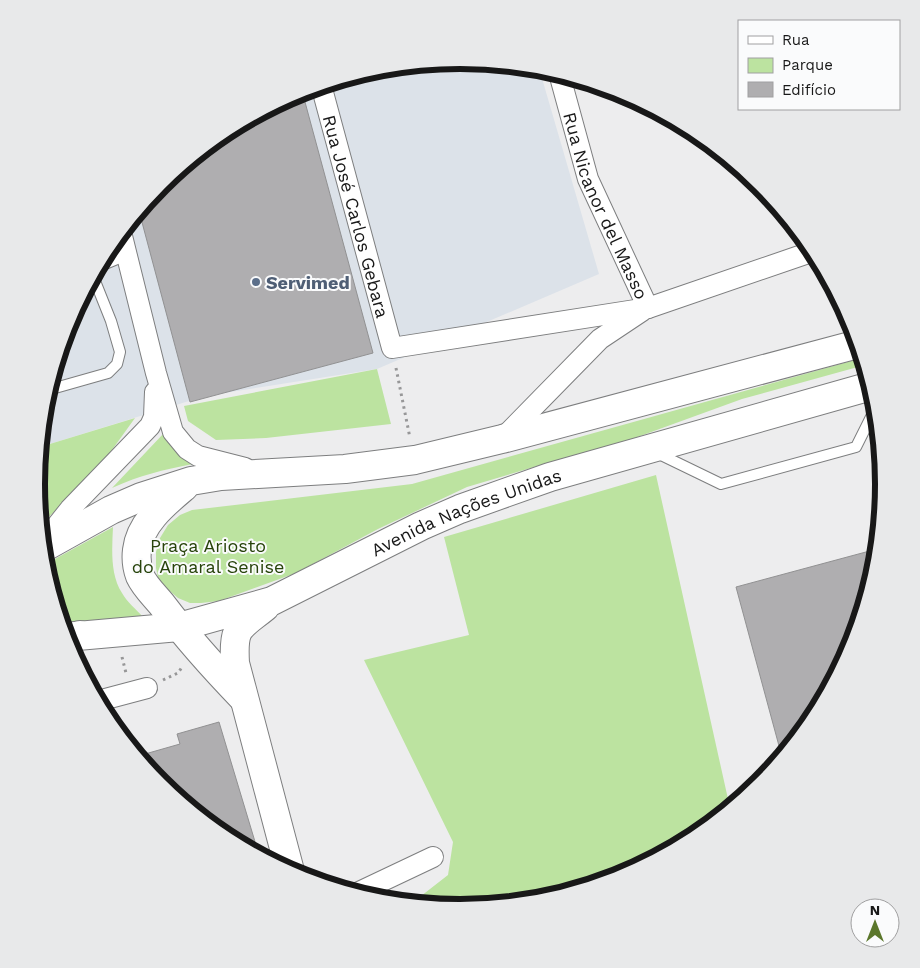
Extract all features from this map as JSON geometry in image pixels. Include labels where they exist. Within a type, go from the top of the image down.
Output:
[{"type":"main road","points":[[50,544],[111,510],[141,497],[191,481],[221,476],[383,465],[414,460],[502,439],[851,346]]},
{"type":"main road","name":"Avenida Nações Unidas","points":[[75,637],[179,627],[272,601],[421,526],[460,509],[550,477],[864,388]]},
{"type":"main road","points":[[191,481],[158,510],[147,524],[137,549],[140,576],[198,650],[244,700]]},
{"type":"main road","points":[[272,601],[237,629],[234,640],[235,663],[287,861]]},
{"type":"street","name":"Rua Nicanor del Masso","points":[[561,82],[588,179],[648,308]]},
{"type":"street","name":"Rua José Carlos Gebara","points":[[323,93],[392,348]]},
{"type":"street","points":[[123,241],[173,432],[187,449],[198,456],[269,474]]},
{"type":"street","points":[[392,348],[648,308],[806,254]]},
{"type":"street","points":[[502,439],[600,339],[648,308]]},
{"type":"street","points":[[49,536],[70,509],[150,426],[154,416],[156,372]]},
{"type":"street","points":[[105,699],[139,690]]},
{"type":"street","points":[[367,888],[433,857]]},
{"type":"lane","points":[[109,262],[127,255]]},
{"type":"lane","points":[[57,388],[108,373],[118,364],[120,352],[108,313],[96,284]]},
{"type":"lane","points":[[649,449],[721,484],[856,447],[870,420]]},
{"type":"path","points":[[392,348],[414,460]]},
{"type":"path","points":[[122,654],[139,690]]},
{"type":"shaded area","points":[[460,69],[487,70],[542,77],[599,274],[377,369],[205,396],[47,445],[53,403],[59,377],[67,351],[88,300],[115,253],[131,231],[148,210],[186,172],[229,139],[276,112],[327,91],[353,83],[406,73]]},
{"type":"green space","name":"Praça Ariosto do Amaral Senise","points":[[856,360],[858,367],[742,399],[599,451],[544,464],[467,487],[378,529],[296,573],[219,601],[190,603],[178,598],[159,582],[156,568],[156,552],[160,538],[168,525],[180,515],[192,510],[412,484]]},
{"type":"green space","points":[[377,369],[391,424],[266,438],[216,440],[188,421],[184,406]]},
{"type":"green space","points":[[135,418],[104,461],[47,519],[45,484],[47,445]]},
{"type":"green space","points":[[164,433],[177,453],[193,464],[152,473],[112,488]]},
{"type":"green space","points":[[656,475],[728,801],[691,829],[668,843],[644,856],[593,877],[541,891],[514,895],[460,899],[420,897],[448,875],[453,842],[364,660],[469,635],[444,537]]},
{"type":"green space","name":"Praça Ariosto do Amaral Senise","points":[[113,527],[112,544],[115,578],[124,596],[143,617],[69,623],[59,591],[52,560]]},
{"type":"building","name":"Servimed","points":[[304,100],[373,353],[190,402],[141,219],[186,172],[207,155],[253,125],[276,112]]},
{"type":"building","points":[[869,551],[861,591],[853,617],[832,668],[805,715],[780,748],[736,587]]},
{"type":"building","points":[[219,722],[256,845],[229,829],[186,796],[145,754],[180,744],[177,734]]},
{"type":"place","name":"Servimed","points":[[256,282]]}]
